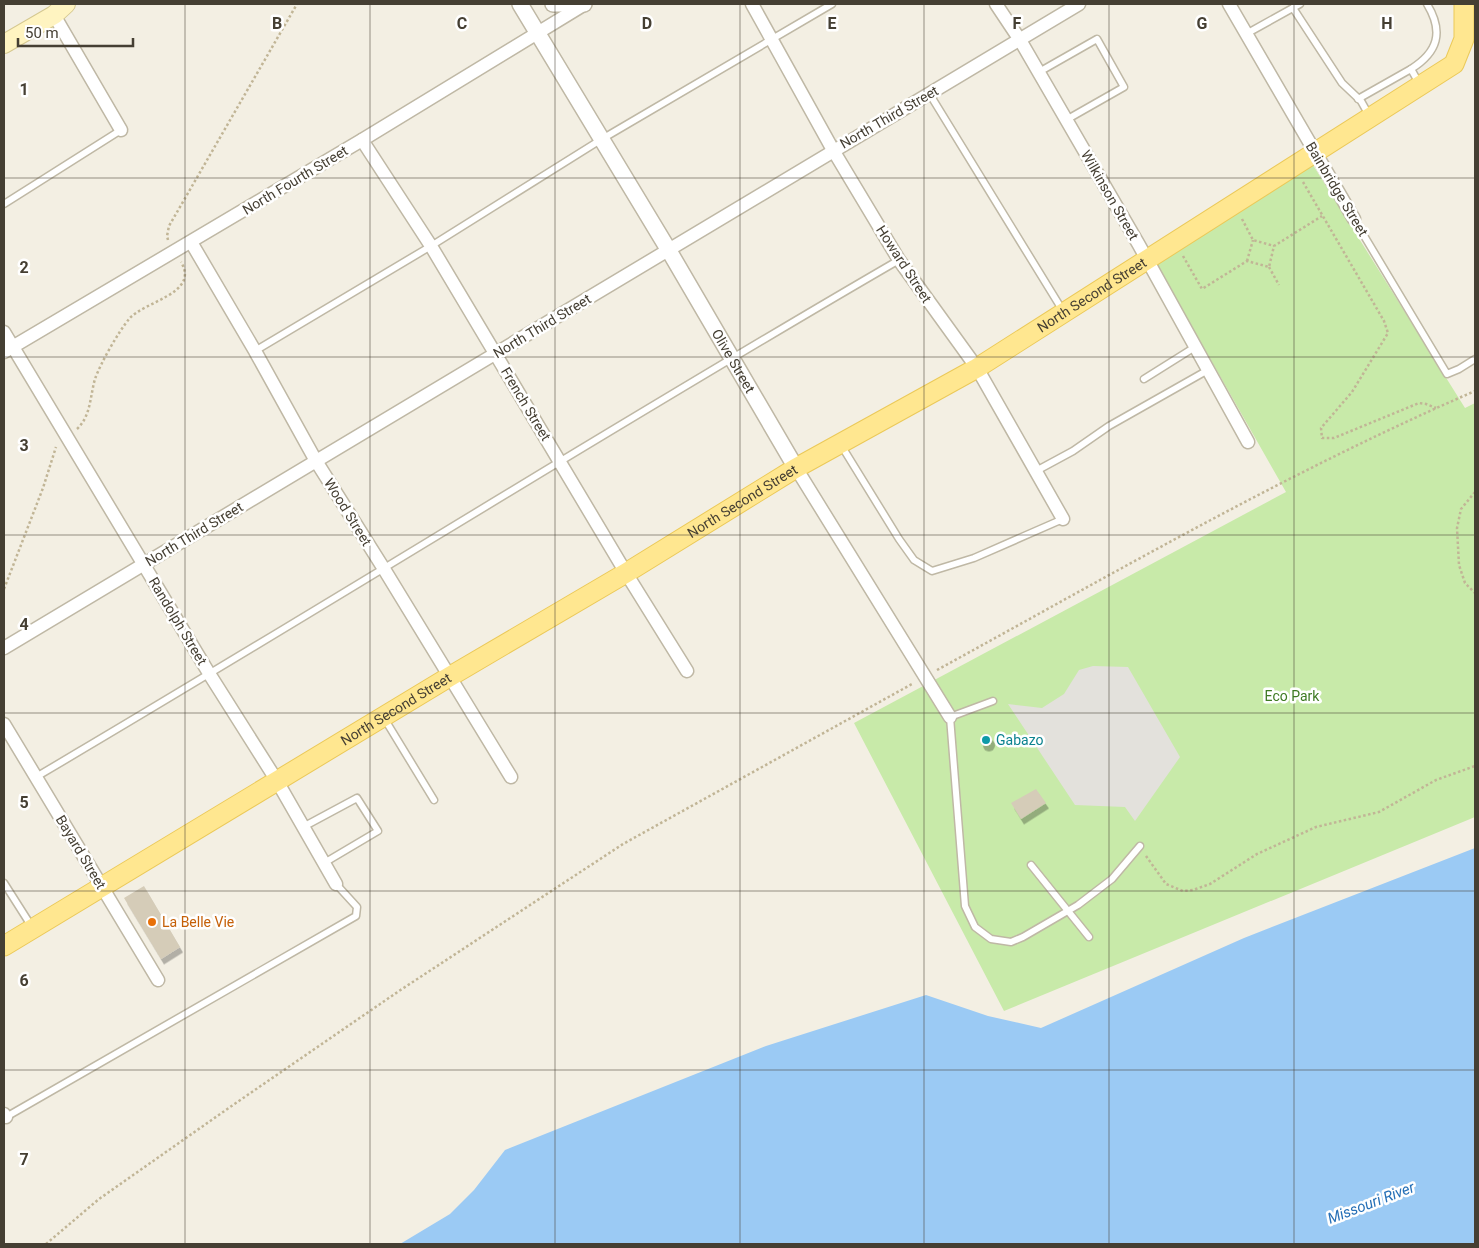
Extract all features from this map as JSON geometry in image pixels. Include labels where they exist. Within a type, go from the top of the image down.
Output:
[{"type":"main road","points":[[1464,4],[1470,41]]},
{"type":"main road","points":[[4,44],[60,9]]},
{"type":"main road","name":"North Second Street","points":[[4,946],[101,886],[626,573],[796,468],[977,368],[1454,64],[1470,41]]},
{"type":"street","name":"Olive Street","points":[[520,4],[602,138],[796,468],[950,716]]},
{"type":"street","points":[[553,4],[584,4]]},
{"type":"street","name":"North Fourth Street","points":[[8,349],[362,140],[584,4]]},
{"type":"street","name":"Howard Street","points":[[752,4],[833,150],[899,260],[977,368],[1064,519]]},
{"type":"street","name":"Wilkinson Street","points":[[996,4],[1039,72],[1248,442]]},
{"type":"street","name":"North Third Street","points":[[4,648],[1079,4]]},
{"type":"street","name":"Bainbridge Street","points":[[1229,4],[1354,219]]},
{"type":"street","points":[[60,9],[121,130]]},
{"type":"street","name":"French Street","points":[[362,140],[431,246],[626,573],[687,671]]},
{"type":"street","name":"Wood Street","points":[[191,242],[255,351],[316,461],[384,568],[511,777]]},
{"type":"street","name":"Randolph Street","points":[[4,332],[8,349],[67,436],[210,675],[277,781],[336,884]]},
{"type":"street","name":"Bayard Street","points":[[4,724],[158,980]]},
{"type":"lane","points":[[255,351],[431,246],[602,138],[832,4]]},
{"type":"lane","points":[[1246,34],[1300,4]]},
{"type":"lane","points":[[1358,99],[1411,69],[1431,52],[1435,43],[1437,29],[1427,4]]},
{"type":"lane","points":[[1293,8],[1342,82],[1358,99],[1370,118]]},
{"type":"lane","points":[[1039,72],[1098,39],[1124,87],[1066,120]]},
{"type":"lane","points":[[1411,69],[1420,86]]},
{"type":"lane","points":[[930,93],[1064,312]]},
{"type":"lane","points":[[4,204],[121,130]]},
{"type":"lane","name":"Bainbridge Street","points":[[1354,219],[1447,374],[1475,359]]},
{"type":"lane","points":[[36,777],[210,675],[731,357],[899,260]]},
{"type":"lane","points":[[1144,379],[1195,347]]},
{"type":"lane","points":[[1036,471],[1073,451],[1109,426],[1208,370]]},
{"type":"lane","points":[[840,444],[908,553],[914,560],[932,572],[974,558],[1064,519]]},
{"type":"lane","points":[[993,701],[950,716],[965,906],[976,927],[991,939],[1011,942],[1023,937],[1068,910],[1112,879],[1140,846]]},
{"type":"lane","points":[[383,717],[434,800]]},
{"type":"lane","points":[[303,827],[356,798],[378,831],[324,863]]},
{"type":"lane","points":[[1031,865],[1089,937]]},
{"type":"lane","points":[[4,883],[33,928]]},
{"type":"lane","points":[[5,1116],[356,916],[357,907],[336,884]]},
{"type":"path","points":[[168,240],[166,236],[169,226],[297,4]]},
{"type":"path","points":[[1303,182],[1384,320],[1388,333],[1352,392],[1321,428],[1322,438],[1334,438],[1419,403],[1436,408]]},
{"type":"path","points":[[1279,285],[1269,267],[1274,246],[1322,216]]},
{"type":"path","points":[[1182,255],[1202,288],[1247,261],[1253,240],[1242,219]]},
{"type":"path","points":[[1253,240],[1274,246]]},
{"type":"path","points":[[1247,261],[1269,267]]},
{"type":"path","points":[[74,431],[80,427],[88,411],[96,378],[121,329],[136,311],[178,289],[185,278],[185,268],[182,263]]},
{"type":"path","points":[[933,672],[1280,484],[1475,391]]},
{"type":"path","points":[[4,589],[37,505],[54,450],[58,443]]},
{"type":"path","points":[[1475,492],[1461,509],[1456,528],[1459,565],[1465,583],[1475,593]]},
{"type":"path","points":[[46,1244],[100,1199],[233,1105],[399,991],[623,844],[914,683]]},
{"type":"path","points":[[1140,846],[1166,884],[1183,891],[1192,890],[1210,884],[1257,854],[1316,827],[1379,812],[1436,780],[1475,766]]},
{"type":"green space","name":"Eco Park","points":[[1313,165],[1465,408],[1475,403],[1475,817],[1004,1011],[854,723],[1286,492],[1155,262]]},
{"type":"shaded area","points":[[1093,666],[1128,667],[1180,757],[1135,821],[1125,807],[1075,805],[1008,704],[1042,708],[1064,694],[1079,670]]},
{"type":"water","name":"Missouri River","points":[[1475,848],[1475,1244],[400,1244],[450,1214],[474,1190],[505,1150],[766,1046],[926,995],[988,1016],[1041,1028],[1244,938]]},
{"type":"building","name":"Gabazo","points":[[984,734],[988,734],[992,740],[988,746],[984,746],[980,742],[980,738]]},
{"type":"building","points":[[1036,789],[1046,803],[1021,819],[1011,803]]},
{"type":"building","name":"La Belle Vie","points":[[144,886],[180,947],[161,959],[124,898]]},
{"type":"place","name":"Gabazo","points":[[986,740]]},
{"type":"place","name":"La Belle Vie","points":[[152,922]]}]
